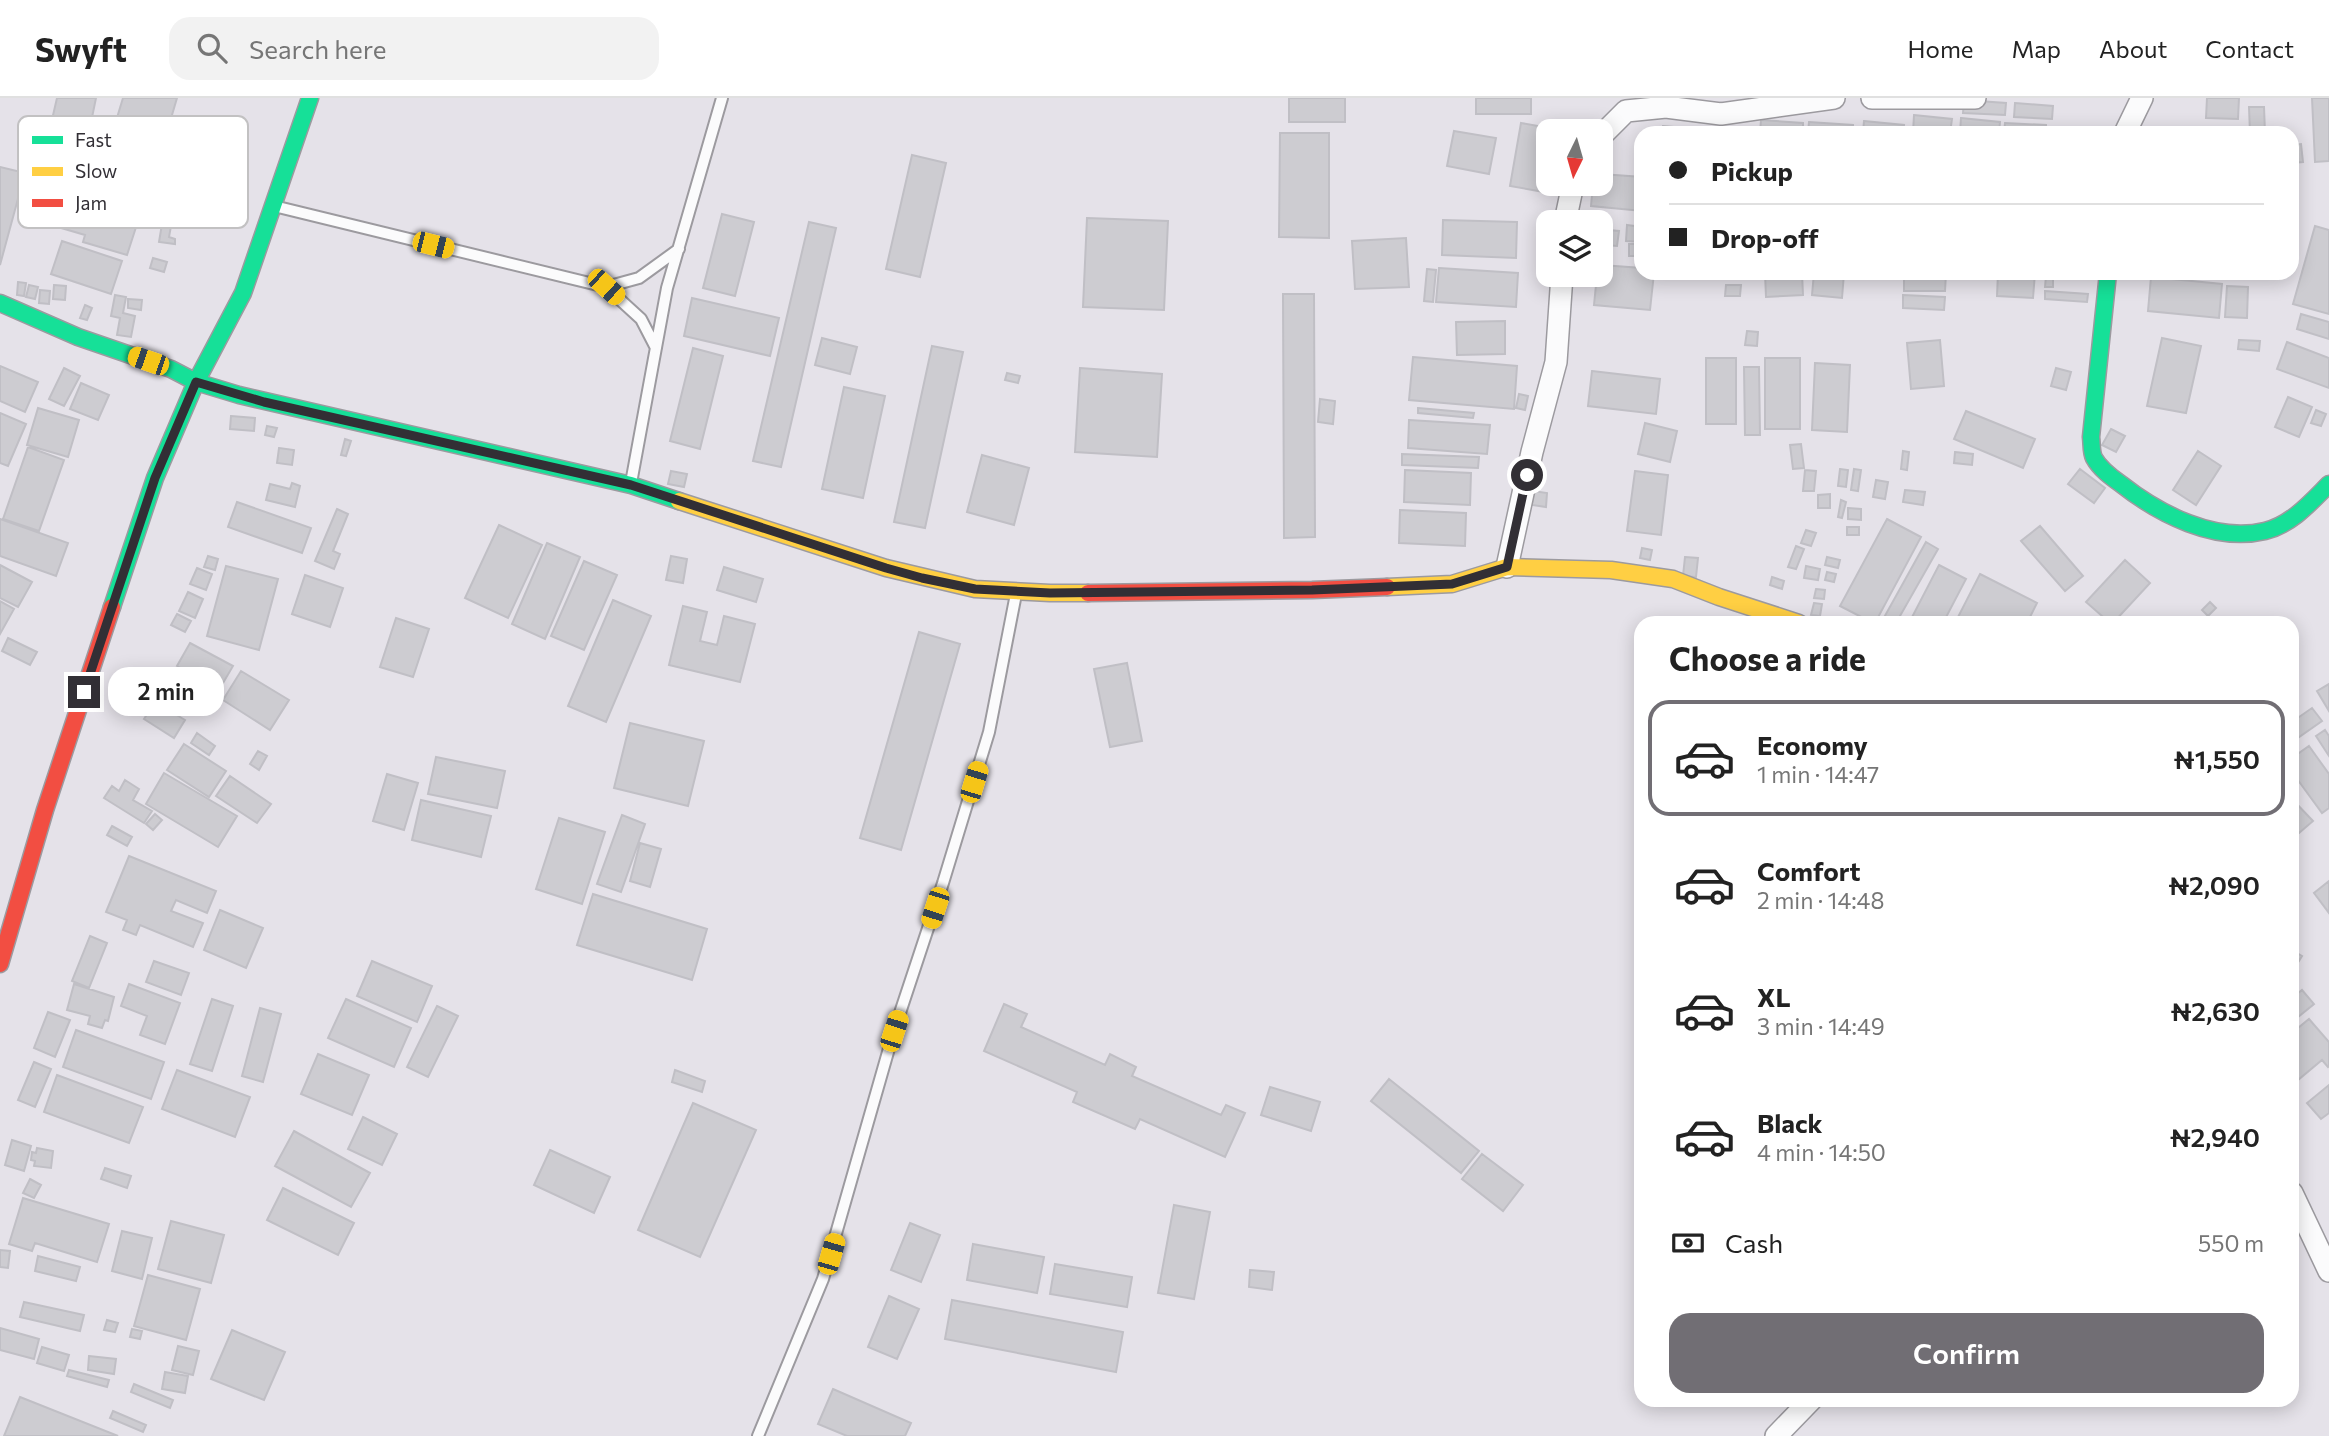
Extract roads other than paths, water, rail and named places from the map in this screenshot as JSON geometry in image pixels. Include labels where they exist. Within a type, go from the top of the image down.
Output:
[{"type":"street","points":[[1,956],[45,810],[155,478],[196,382],[243,293],[310,98]]},
{"type":"street","points":[[1614,123],[1626,111],[1835,98]]},
{"type":"street","points":[[1872,98],[1975,98]]},
{"type":"street","points":[[2128,126],[2142,98]]},
{"type":"street","points":[[2107,280],[2091,437],[2093,457],[2107,474],[2130,492],[2194,526],[2240,533],[2268,531],[2298,515],[2329,484]]},
{"type":"street","points":[[1507,567],[1532,452],[1556,362],[1561,287]]},
{"type":"street","points":[[0,303],[78,337],[171,369],[196,382],[264,402],[631,485],[922,578],[975,589],[1050,593],[1312,590],[1452,584],[1507,567],[1611,570],[1673,579],[1778,616]]},
{"type":"street","points":[[2299,1208],[2329,1271]]},
{"type":"street","points":[[1776,1436],[1804,1407]]},
{"type":"lane","points":[[631,485],[667,288],[722,98]]},
{"type":"lane","points":[[272,205],[606,287],[641,319],[656,348]]},
{"type":"lane","points":[[606,287],[639,278],[679,249]]},
{"type":"lane","points":[[758,1436],[823,1279],[894,1031],[989,732],[1016,591]]}]
